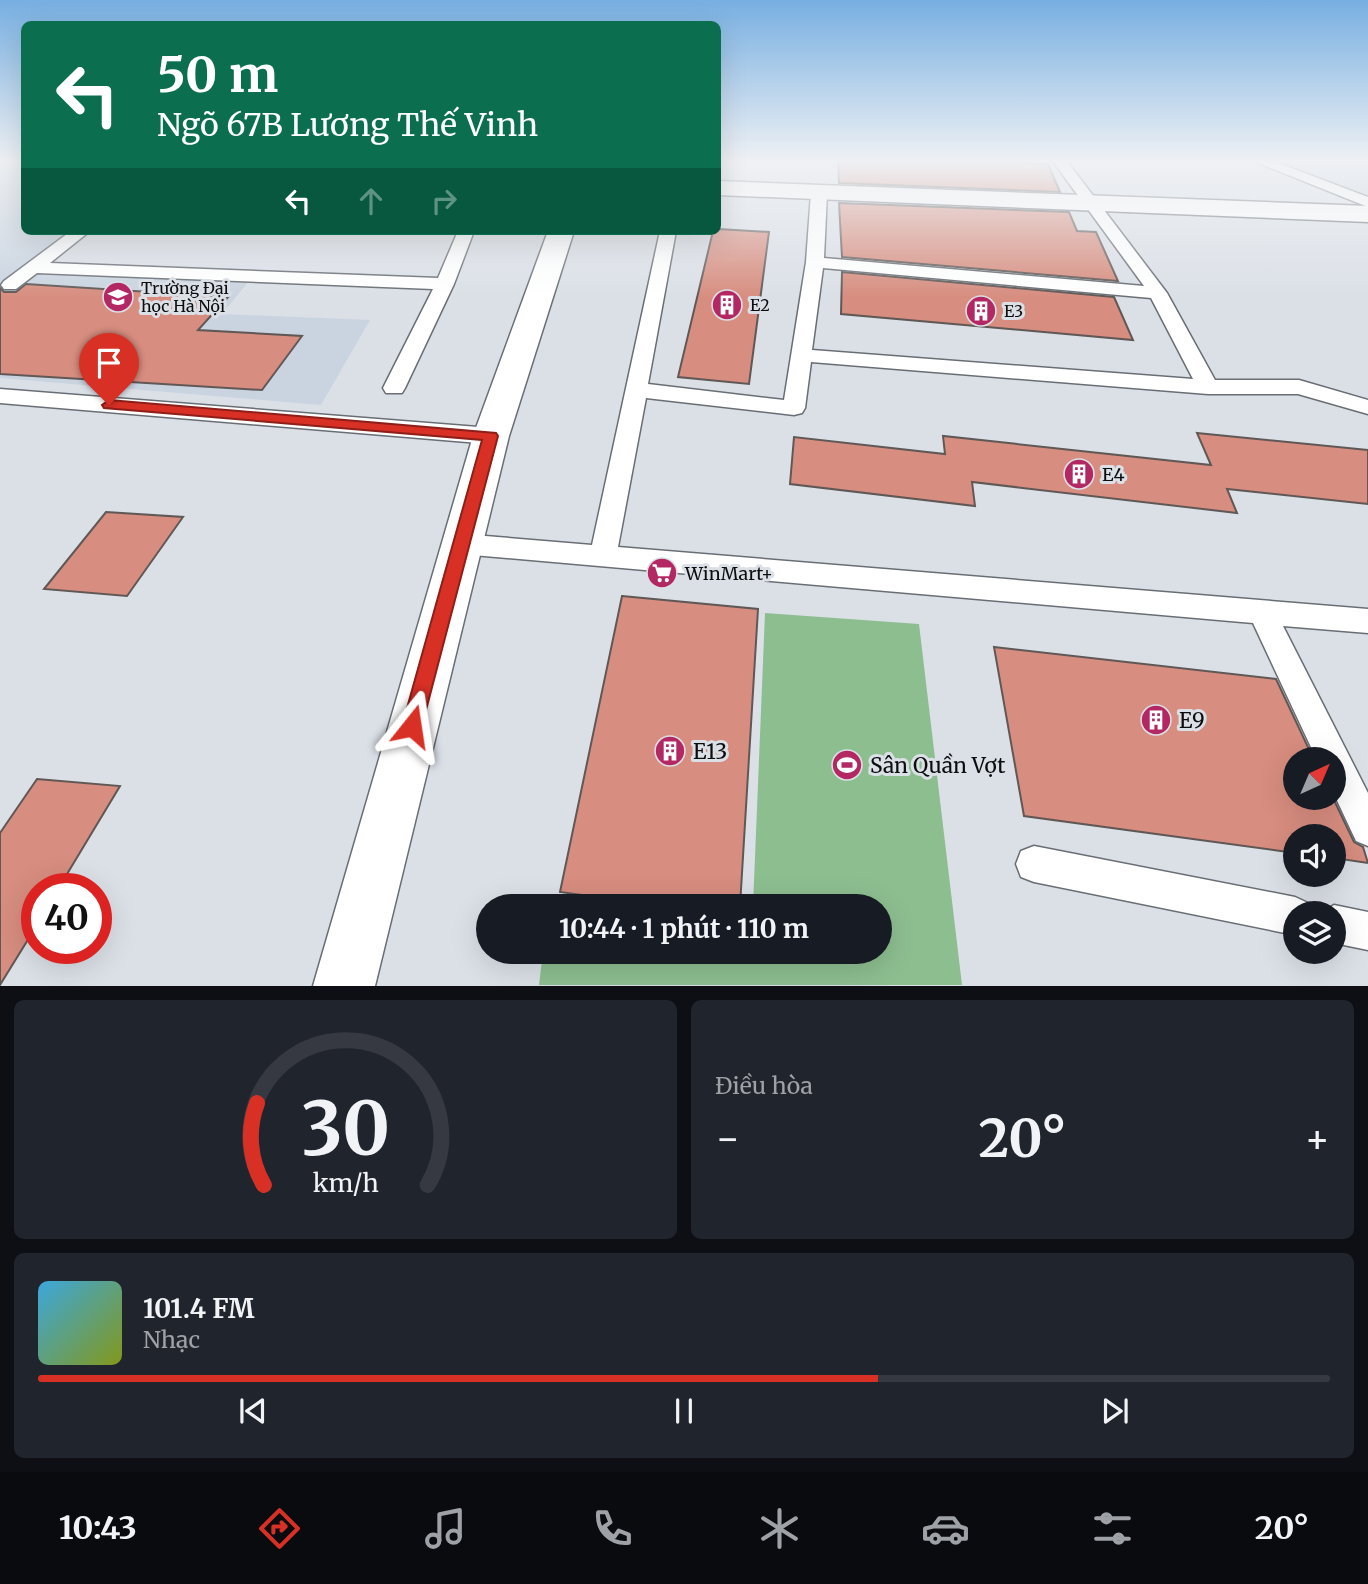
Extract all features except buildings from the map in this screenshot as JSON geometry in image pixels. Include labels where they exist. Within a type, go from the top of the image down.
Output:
[{"type":"street","points":[[1198,206],[1368,214]]},
{"type":"street","points":[[344,985],[491,436],[560,235]]},
{"type":"lane","points":[[638,390],[794,408],[815,262],[818,206]]},
{"type":"lane","points":[[1095,206],[1158,293],[1208,387]]},
{"type":"lane","points":[[10,285],[77,235]]},
{"type":"lane","points":[[394,388],[445,284],[464,235]]},
{"type":"lane","points":[[603,557],[667,235]]},
{"type":"lane","points":[[815,262],[1158,293]]},
{"type":"lane","points":[[33,268],[445,284]]},
{"type":"lane","points":[[800,355],[1208,387],[1299,387],[1368,407]]},
{"type":"lane","points":[[0,396],[491,436]]},
{"type":"lane","points":[[461,544],[1368,621]]},
{"type":"lane","points":[[1263,614],[1368,828]]},
{"type":"lane","points":[[1034,864],[1283,914]]},
{"type":"lane","points":[[1346,926],[1368,931]]},
{"type":"shaded area","name":"Trường Đại học Hà Nội","points":[[0,206],[21,206],[21,235],[69,235],[21,273],[249,281],[222,314],[370,320],[321,405],[0,378]]},
{"type":"green space","name":"Sân Quần Vợt","points":[[765,613],[919,624],[962,985],[539,985],[542,964],[892,964],[892,894],[753,894]]},
{"type":"place","name":"Trường Đại học Hà Nội","points":[[118,297]]},
{"type":"place","name":"E2","points":[[727,305]]},
{"type":"place","name":"E3","points":[[981,311]]},
{"type":"place","name":"E4","points":[[1079,474]]},
{"type":"place","name":"WinMart+","points":[[662,573]]},
{"type":"place","name":"E9","points":[[1156,720]]},
{"type":"place","name":"E13","points":[[670,751]]},
{"type":"place","name":"Sân Quần Vợt","points":[[847,765]]},
{"type":"route","points":[[109,405],[491,436],[412,726]]}]
